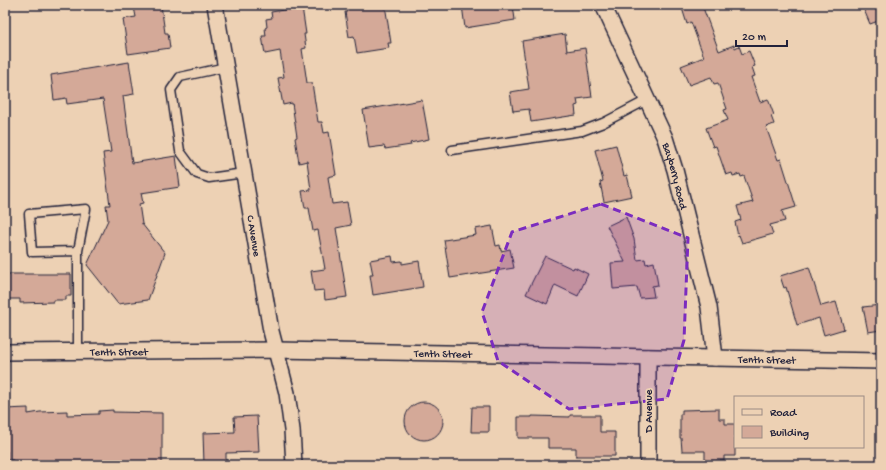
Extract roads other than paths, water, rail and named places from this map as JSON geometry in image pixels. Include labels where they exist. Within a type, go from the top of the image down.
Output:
[{"type":"street","name":"C Avenue","points":[[215,5],[271,331],[287,393],[292,430],[294,465]]},
{"type":"street","name":"Bayberry Road","points":[[603,5],[665,138],[683,201],[708,307],[715,358]]},
{"type":"street","name":"Tenth Street","points":[[5,352],[276,350],[881,361]]},
{"type":"street","name":"D Avenue","points":[[648,357],[648,465]]},
{"type":"lane","points":[[226,67],[180,76],[171,90],[180,151],[197,174],[209,178],[244,173]]},
{"type":"lane","points":[[452,150],[582,131],[603,123],[647,100]]},
{"type":"lane","points":[[78,251],[32,252],[29,214],[86,210],[78,251],[78,351]]}]
